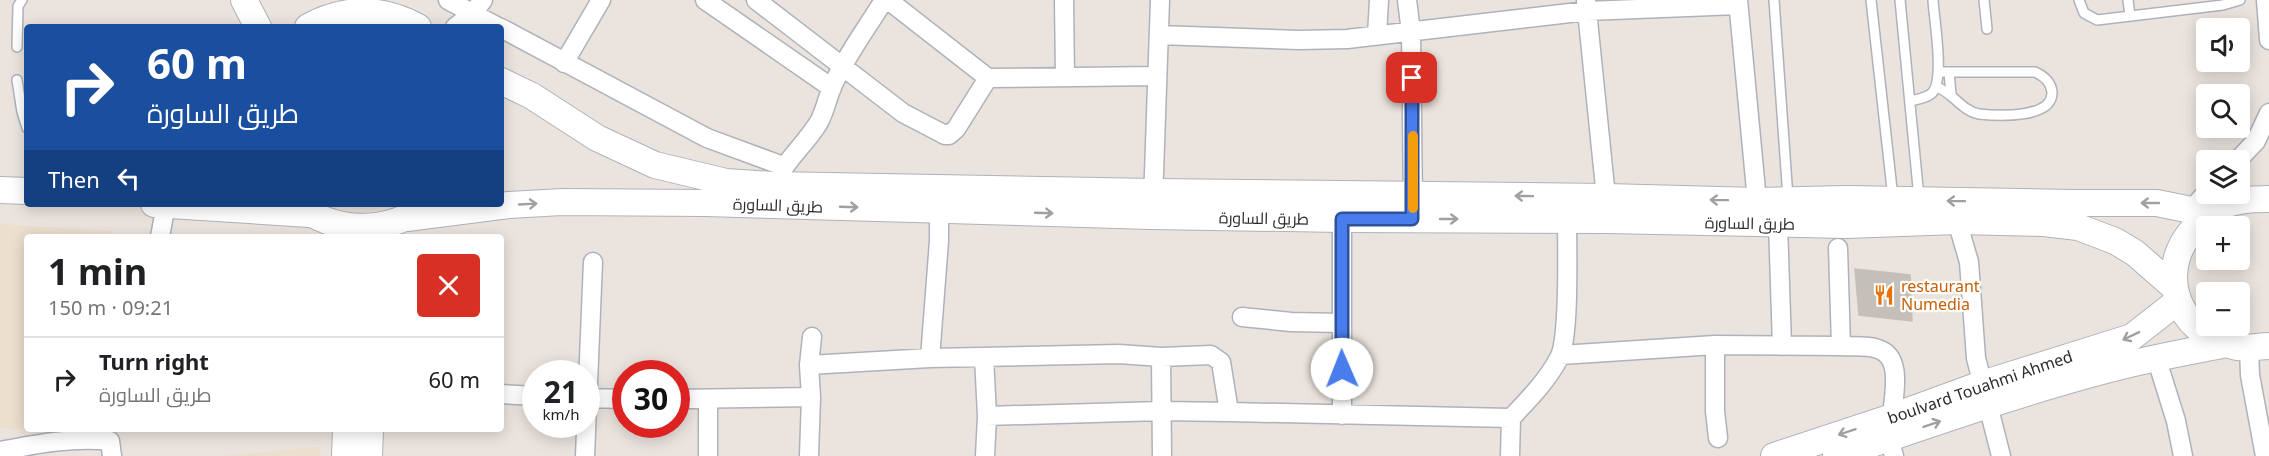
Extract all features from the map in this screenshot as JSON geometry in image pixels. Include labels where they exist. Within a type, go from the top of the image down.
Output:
[{"type":"main road","points":[[244,0],[256,24]]},
{"type":"main road","points":[[361,0],[411,24]]},
{"type":"main road","points":[[313,24],[324,18],[354,11],[386,14]]},
{"type":"main road","name":"طريق الساورة","points":[[504,82],[532,96],[597,138],[655,165],[726,182],[778,176],[1342,219],[1413,207],[1567,220],[1607,209],[1778,223],[1842,236],[1957,221],[2044,223],[2068,214]]},
{"type":"main road","points":[[0,190],[24,191]]},
{"type":"main road","points":[[1842,236],[1847,199]]},
{"type":"main road","name":"طريق الساورة","points":[[504,206],[562,202],[706,203],[939,210],[1153,204],[1607,209],[1847,199],[1920,201],[2068,214],[2157,203],[2201,206]]},
{"type":"main road","points":[[2176,295],[2177,254],[2195,227],[2201,206],[2213,210],[2234,201],[2269,199]]},
{"type":"main road","name":"طريق الساورة","points":[[193,207],[315,219],[344,226],[368,228],[393,227],[498,207]]},
{"type":"main road","points":[[393,227],[425,207]]},
{"type":"main road","name":"طريق الساورة","points":[[2068,214],[2078,227],[2115,241],[2135,253],[2176,295],[2189,320],[2199,330],[2248,346]]},
{"type":"main road","name":"boulvard Touahmi Ahmed","points":[[1836,456],[1892,437],[1985,394],[2132,337],[2176,295]]},
{"type":"main road","name":"boulvard Touahmi Ahmed","points":[[1985,394],[2106,370],[2156,357],[2248,346]]},
{"type":"main road","points":[[345,456],[346,432]]},
{"type":"main road","points":[[369,456],[370,432]]},
{"type":"main road","name":"boulvard Touahmi Ahmed","points":[[1774,456],[1892,437]]},
{"type":"street","points":[[448,0],[478,6],[496,24]]},
{"type":"street","points":[[564,63],[601,0]]},
{"type":"street","points":[[705,0],[832,88]]},
{"type":"street","points":[[756,0],[903,114],[945,135],[949,135],[956,129],[988,78]]},
{"type":"street","points":[[504,30],[778,176],[813,131],[842,68],[886,0],[988,78],[1156,76]]},
{"type":"street","points":[[1064,0],[1065,77]]},
{"type":"street","points":[[1153,204],[1160,0]]},
{"type":"street","points":[[1377,35],[1379,0]]},
{"type":"street","points":[[1407,0],[1411,32],[1413,207]]},
{"type":"street","points":[[2266,0],[2269,40]]},
{"type":"street","points":[[1159,35],[1299,40],[1347,39],[1411,32],[1586,6],[1738,2],[1757,201]]},
{"type":"street","points":[[459,24],[478,6]]},
{"type":"street","points":[[1586,6],[1607,209]]},
{"type":"street","points":[[2247,150],[2256,141],[2269,113]]},
{"type":"street","points":[[160,234],[162,207]]},
{"type":"street","points":[[930,358],[939,241],[939,210]]},
{"type":"street","points":[[1342,219],[1342,415]]},
{"type":"street","points":[[1510,456],[1510,418],[1545,380],[1561,355],[1567,220]]},
{"type":"street","points":[[1957,221],[1969,262],[1976,358],[2001,456]]},
{"type":"street","points":[[1778,223],[1782,346]]},
{"type":"street","points":[[1841,346],[1842,236]]},
{"type":"street","points":[[589,360],[593,262]]},
{"type":"street","points":[[1242,316],[1291,322],[1341,323]]},
{"type":"street","points":[[809,456],[811,397],[809,365],[812,337]]},
{"type":"street","points":[[1561,355],[1714,345],[1877,348],[1891,357],[1894,368],[1892,437]]},
{"type":"street","points":[[1714,345],[1715,411],[1718,438]]},
{"type":"street","points":[[2248,346],[2250,375],[2265,456]]},
{"type":"street","points":[[809,365],[930,358],[1119,354],[1161,357],[1211,354],[1217,358],[1222,367],[1229,412]]},
{"type":"street","points":[[984,357],[987,416],[985,456]]},
{"type":"street","points":[[1161,357],[1162,456]]},
{"type":"street","points":[[2156,357],[2176,421],[2183,456]]},
{"type":"street","points":[[504,394],[522,395]]},
{"type":"street","points":[[690,399],[811,397]]},
{"type":"street","points":[[708,399],[708,456]]},
{"type":"street","points":[[987,416],[1161,411],[1510,418]]},
{"type":"street","points":[[585,456],[586,438]]},
{"type":"street","points":[[0,451],[54,441],[90,439],[111,442]]},
{"type":"lane","points":[[17,47],[18,6],[22,0]]},
{"type":"lane","points":[[1774,0],[1788,200]]},
{"type":"lane","points":[[1871,0],[1894,200]]},
{"type":"lane","points":[[1900,0],[1920,201]]},
{"type":"lane","points":[[1911,101],[1926,97],[1937,87],[1939,72],[1933,0]]},
{"type":"lane","points":[[1984,0],[1988,29]]},
{"type":"lane","points":[[2079,0],[2084,13],[2097,20],[2188,5],[2240,0]]},
{"type":"lane","points":[[2128,0],[2130,16]]},
{"type":"lane","points":[[1937,87],[1951,94],[1971,112],[1994,115],[2037,111],[2050,101],[2052,90],[2046,79],[2035,72],[1939,72]]},
{"type":"lane","points":[[1949,72],[1951,94]]},
{"type":"lane","points":[[17,80],[24,118]]},
{"type":"shaded area","points":[[0,224],[112,231],[112,234],[24,234],[24,430],[0,428]]},
{"type":"shaded area","points":[[58,432],[102,432],[102,435]]},
{"type":"shaded area","points":[[320,447],[320,456],[219,456]]},
{"type":"building","name":"restaurant Numedia","points":[[1855,269],[1910,275],[1912,321],[1859,315]]},
{"type":"slow traffic","points":[[1413,136],[1413,208]]},
{"type":"place","name":"restaurant Numedia","points":[[1884,295]]},
{"type":"route","points":[[1342,369],[1342,219],[1412,219],[1414,195],[1412,78]]}]
